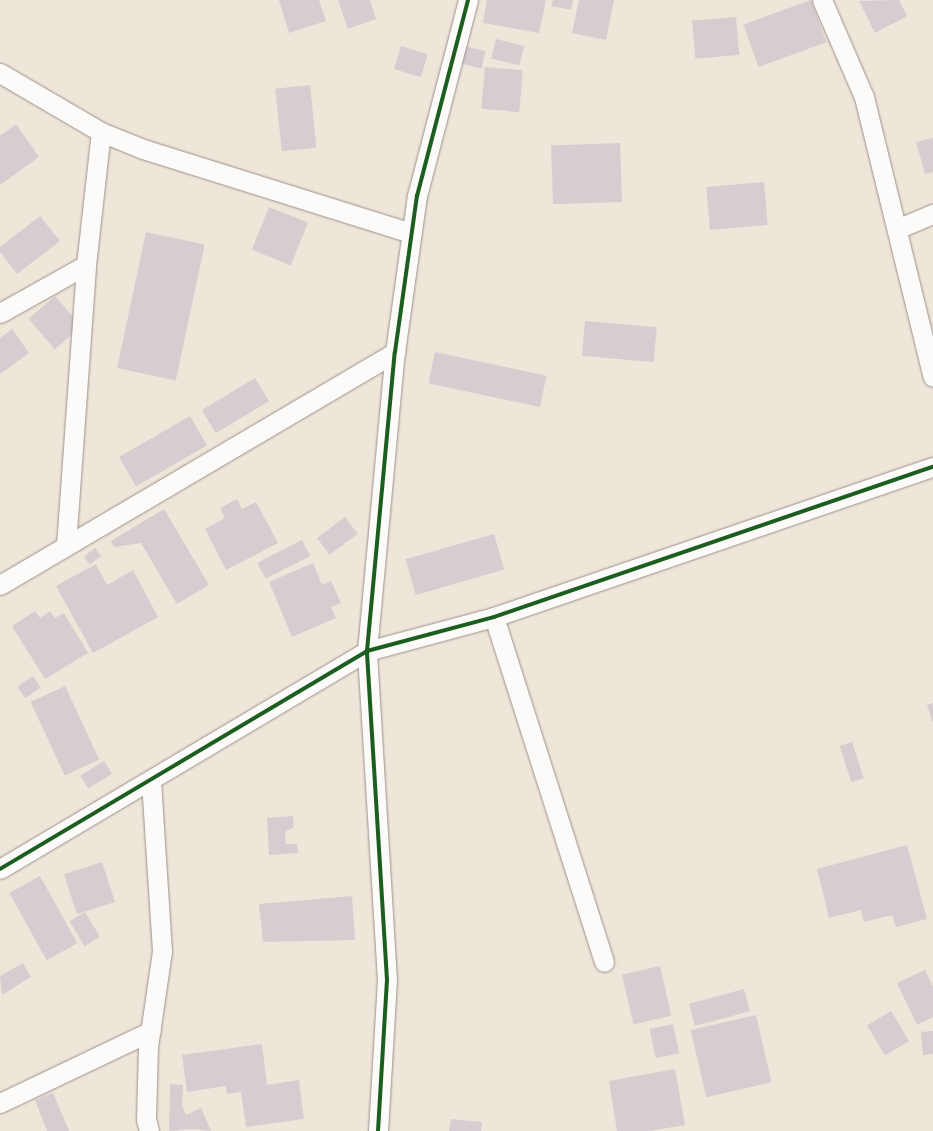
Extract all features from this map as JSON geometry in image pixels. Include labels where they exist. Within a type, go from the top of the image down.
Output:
[{"type":"street","points":[[378,1131],[387,980],[367,651],[395,352],[411,233],[417,196],[468,0]]},
{"type":"street","points":[[822,0],[864,97],[933,377]]},
{"type":"street","points":[[0,73],[101,132],[143,149],[411,233]]},
{"type":"street","points":[[66,546],[86,265],[101,132]]},
{"type":"street","points":[[897,229],[933,214]]},
{"type":"street","points":[[0,312],[86,265]]},
{"type":"street","points":[[0,585],[395,352]]},
{"type":"street","points":[[0,869],[151,782],[367,651],[494,617],[933,467]]},
{"type":"street","points":[[494,617],[604,962]]},
{"type":"street","points":[[149,1131],[146,1119],[151,1031],[162,951],[151,782]]},
{"type":"street","points":[[0,1103],[151,1031]]},
{"type":"building","points":[[279,0],[319,0],[326,21],[289,33]]},
{"type":"building","points":[[338,0],[370,0],[376,19],[348,29]]},
{"type":"building","points":[[487,0],[546,0],[539,33],[483,23]]},
{"type":"building","points":[[553,0],[573,0],[571,10],[551,6]]},
{"type":"building","points":[[579,0],[614,0],[606,40],[572,33]]},
{"type":"building","points":[[811,0],[826,42],[759,67],[743,25]]},
{"type":"building","points":[[899,0],[907,16],[875,33],[859,1]]},
{"type":"building","points":[[736,17],[739,55],[695,59],[692,21]]},
{"type":"building","points":[[496,39],[524,46],[519,65],[491,58]]},
{"type":"building","points":[[401,46],[428,54],[421,77],[394,69]]},
{"type":"building","points":[[464,46],[485,51],[481,68],[460,64]]},
{"type":"building","points":[[485,67],[523,70],[519,112],[481,109]]},
{"type":"building","points":[[310,85],[317,148],[282,151],[275,89]]},
{"type":"building","points":[[16,124],[39,157],[0,185],[0,136]]},
{"type":"building","points":[[933,138],[933,172],[925,174],[916,142]]},
{"type":"building","points":[[620,143],[622,202],[553,204],[551,145]]},
{"type":"building","points":[[764,182],[768,225],[710,230],[706,187]]},
{"type":"building","points":[[269,207],[308,223],[291,265],[252,250]]},
{"type":"building","points":[[40,216],[60,241],[17,274],[0,252],[0,247]]},
{"type":"building","points":[[146,232],[205,244],[176,380],[117,368]]},
{"type":"building","points":[[55,296],[81,326],[55,349],[29,319]]},
{"type":"building","points":[[585,321],[657,327],[654,362],[582,356]]},
{"type":"building","points":[[12,329],[29,353],[0,374],[0,338]]},
{"type":"building","points":[[435,352],[547,376],[540,407],[428,383]]},
{"type":"building","points":[[255,378],[269,401],[216,433],[202,410]]},
{"type":"building","points":[[190,416],[207,445],[136,486],[119,457]]},
{"type":"building","points":[[237,499],[242,509],[256,502],[278,543],[226,570],[205,529],[225,518],[220,508]]},
{"type":"building","points":[[164,509],[209,585],[177,604],[141,543],[114,547],[111,541]]},
{"type":"building","points":[[345,517],[358,534],[330,555],[317,538]]},
{"type":"building","points":[[494,534],[504,570],[416,595],[406,559]]},
{"type":"building","points":[[302,540],[310,556],[266,579],[257,563]]},
{"type":"building","points":[[95,548],[101,556],[90,564],[84,556]]},
{"type":"building","points":[[313,563],[322,585],[331,581],[341,603],[331,607],[336,618],[292,637],[269,582]]},
{"type":"building","points":[[96,564],[107,585],[133,570],[158,617],[93,653],[56,586]]},
{"type":"building","points":[[35,611],[40,618],[50,611],[55,618],[64,613],[88,653],[45,679],[12,626]]},
{"type":"building","points":[[33,676],[41,688],[25,698],[17,687]]},
{"type":"building","points":[[65,686],[99,759],[65,775],[31,702]]},
{"type":"building","points":[[933,703],[933,723],[927,705]]},
{"type":"building","points":[[852,742],[864,778],[851,782],[840,746]]},
{"type":"building","points":[[104,761],[112,774],[88,789],[80,776]]},
{"type":"building","points":[[293,816],[294,827],[285,832],[286,844],[297,844],[298,853],[269,855],[267,818]]},
{"type":"building","points":[[907,845],[927,919],[896,927],[892,915],[864,922],[861,910],[829,918],[817,869]]},
{"type":"building","points":[[102,862],[115,902],[77,914],[64,874]]},
{"type":"building","points":[[40,876],[77,943],[47,960],[9,893]]},
{"type":"building","points":[[352,896],[355,940],[263,942],[259,904]]},
{"type":"building","points":[[85,912],[100,937],[85,946],[70,921]]},
{"type":"building","points":[[23,963],[31,977],[2,995],[0,976]]},
{"type":"building","points":[[660,966],[671,1016],[633,1024],[622,975]]},
{"type":"building","points":[[925,970],[933,987],[933,1017],[917,1025],[897,983]]},
{"type":"building","points":[[744,989],[750,1011],[695,1026],[689,1004]]},
{"type":"building","points":[[891,1011],[909,1041],[885,1055],[867,1025]]},
{"type":"building","points":[[756,1015],[772,1082],[706,1097],[691,1030]]},
{"type":"building","points":[[673,1024],[679,1053],[656,1058],[650,1029]]},
{"type":"building","points":[[933,1031],[933,1054],[923,1055],[921,1032]]},
{"type":"building","points":[[262,1044],[267,1085],[299,1080],[304,1119],[246,1127],[241,1092],[227,1094],[226,1086],[187,1092],[182,1055]]},
{"type":"building","points":[[675,1069],[685,1125],[650,1131],[617,1131],[609,1081]]},
{"type":"building","points":[[170,1084],[183,1085],[182,1105],[186,1115],[201,1108],[211,1131],[192,1129],[169,1131]]},
{"type":"building","points":[[53,1093],[69,1131],[47,1131],[35,1100]]},
{"type":"building","points":[[451,1119],[482,1122],[481,1131],[449,1131]]},
{"type":"cycle path","points":[[378,1131],[387,980],[367,651],[395,352],[417,196],[468,0]]},
{"type":"cycle path","points":[[0,869],[367,651],[494,617],[933,467]]}]
